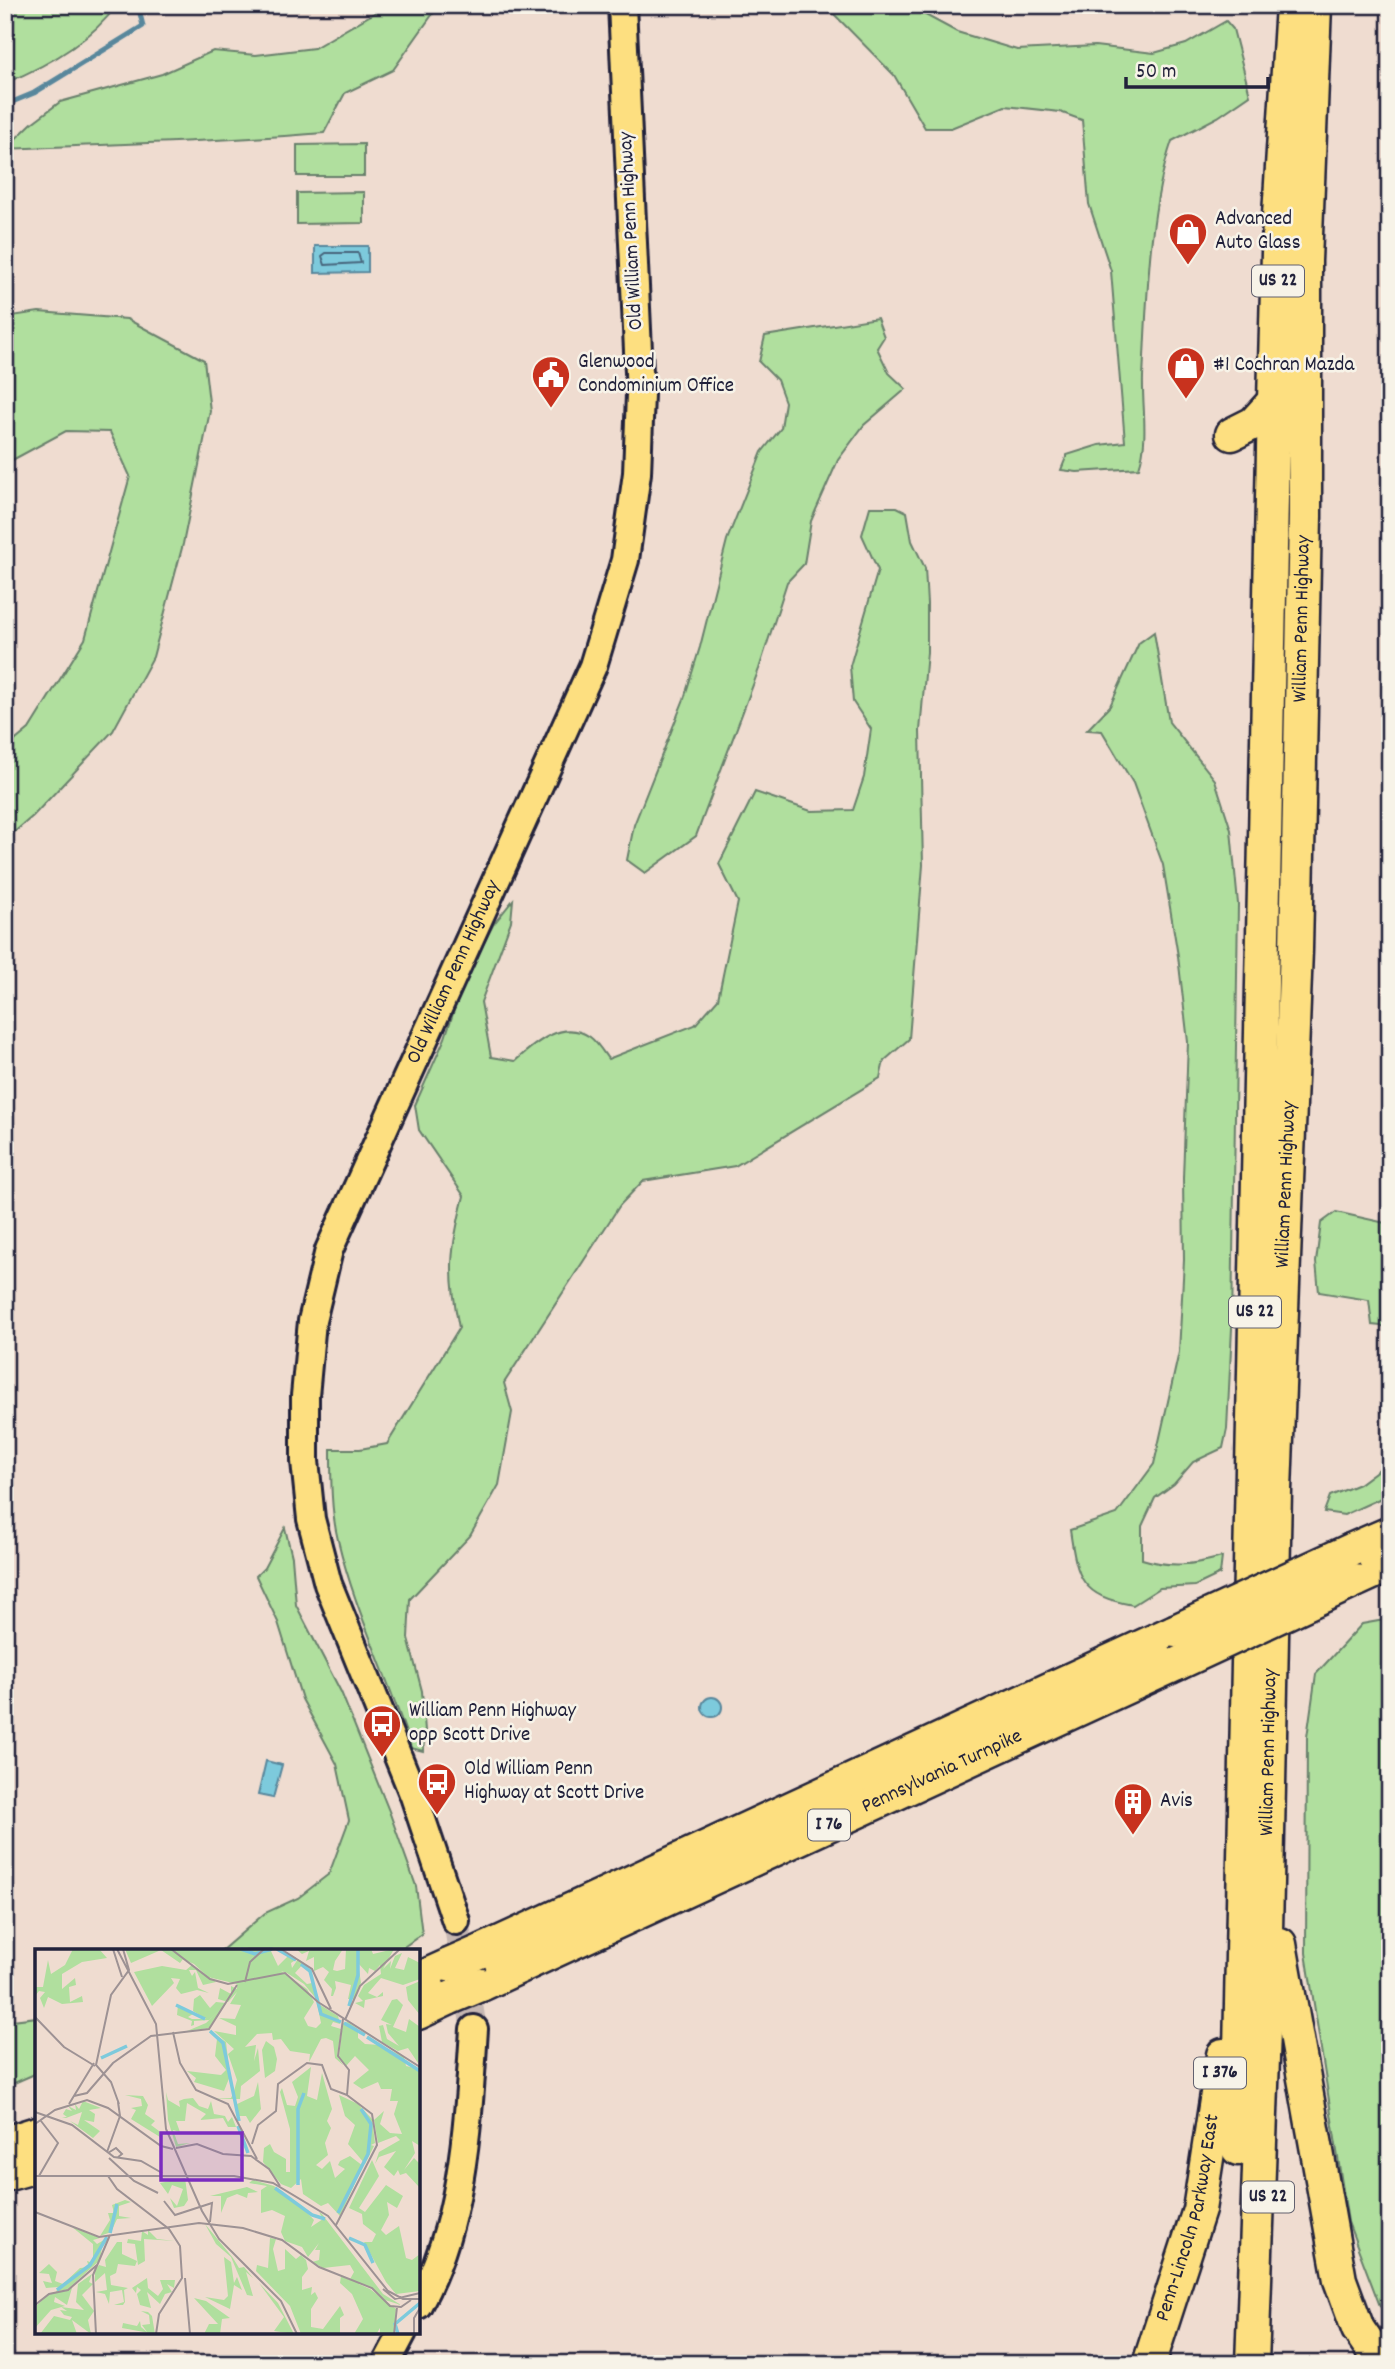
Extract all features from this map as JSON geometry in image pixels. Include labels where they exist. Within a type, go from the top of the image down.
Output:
[{"type":"highway","name":"William Penn Highway","points":[[1234,2364],[1274,401],[1279,215],[1292,5]]},
{"type":"highway","name":"William Penn Highway","points":[[1252,2364],[1264,2030],[1275,1490],[1296,950],[1305,529],[1305,261],[1315,5]]},
{"type":"highway","points":[[1273,468],[1252,445],[1231,434],[1254,423],[1274,401]]},
{"type":"highway","name":"Pennsylvania Turnpike","points":[[420,1978],[1390,1533]]},
{"type":"highway","name":"Pennsylvania Turnpike","points":[[420,2012],[1390,1565]]},
{"type":"highway","points":[[1267,1854],[1283,1965],[1338,2271],[1358,2329],[1382,2364]]},
{"type":"highway","name":"Penn-Lincoln Parkway East","points":[[1149,2364],[1189,2244],[1207,2165],[1243,1901]]},
{"type":"highway","name":"US 22","points":[[1264,2030],[1272,2364]]},
{"type":"highway","points":[[5,2143],[35,2134]]},
{"type":"highway","points":[[5,2175],[35,2167]]},
{"type":"main road","name":"Old William Penn Highway","points":[[456,1921],[414,1796],[328,1584],[312,1519],[305,1461],[307,1371],[312,1321],[329,1250],[593,666],[625,560],[637,472],[640,394],[622,5]]},
{"type":"main road","points":[[420,2301],[432,2280],[455,2204],[468,2119],[474,2029]]},
{"type":"main road","points":[[386,2364],[402,2334]]},
{"type":"green space","points":[[5,5],[117,5],[94,30],[67,52],[5,83]]},
{"type":"green space","points":[[388,5],[439,5],[393,70],[345,93],[324,133],[5,149],[32,123],[60,102],[162,74],[213,51],[256,55],[314,48]]},
{"type":"green space","points":[[825,5],[907,5],[957,32],[1017,50],[1095,46],[1154,53],[1186,44],[1226,21],[1233,29],[1250,95],[1218,117],[1172,141],[1164,168],[1150,258],[1143,377],[1144,434],[1139,468],[1077,472],[1061,470],[1067,455],[1099,445],[1125,442],[1111,271],[1089,204],[1082,120],[1060,112],[1005,106],[951,128],[925,128],[894,75]]},
{"type":"green space","points":[[364,144],[364,176],[297,176],[297,145]]},
{"type":"green space","points":[[364,192],[364,223],[297,224],[297,193]]},
{"type":"green space","points":[[39,312],[127,319],[204,360],[210,411],[183,544],[153,657],[113,731],[33,816],[5,840],[5,749],[29,729],[85,639],[130,476],[110,432],[66,431],[5,464],[5,317]]},
{"type":"green space","points":[[877,318],[884,337],[877,348],[889,373],[906,389],[864,425],[838,460],[811,521],[804,564],[787,582],[759,669],[696,836],[645,873],[627,860],[634,825],[684,699],[727,540],[762,452],[781,428],[785,402],[777,380],[759,362],[765,336]]},
{"type":"green space","points":[[870,507],[897,507],[907,512],[912,541],[925,568],[927,652],[920,731],[923,865],[909,1039],[884,1061],[880,1078],[735,1166],[643,1181],[620,1205],[504,1383],[512,1412],[499,1485],[470,1536],[410,1599],[408,1638],[422,1691],[425,1731],[423,1751],[411,1748],[345,1567],[334,1518],[331,1449],[360,1449],[387,1444],[459,1328],[453,1291],[452,1261],[464,1196],[419,1130],[415,1105],[445,1038],[462,986],[493,925],[513,900],[511,921],[481,1002],[491,1057],[515,1061],[540,1041],[570,1030],[590,1037],[608,1059],[695,1025],[718,999],[738,902],[719,864],[755,792],[811,811],[853,810],[864,777],[871,729],[853,702],[850,666],[878,570],[862,535]]},
{"type":"green space","points":[[1154,632],[1169,722],[1215,780],[1231,830],[1238,904],[1232,1328],[1227,1429],[1223,1448],[1193,1462],[1174,1484],[1155,1498],[1142,1526],[1142,1559],[1163,1564],[1182,1564],[1222,1557],[1220,1574],[1195,1586],[1160,1588],[1133,1605],[1102,1596],[1085,1582],[1075,1561],[1070,1530],[1117,1514],[1154,1464],[1179,1352],[1184,1260],[1183,1178],[1188,1042],[1178,956],[1163,865],[1133,783],[1102,731],[1087,730],[1110,706],[1139,643]]},
{"type":"green space","points":[[1336,1212],[1390,1224],[1390,1327],[1372,1325],[1369,1300],[1319,1292],[1316,1262],[1321,1223]]},
{"type":"green space","points":[[1390,1461],[1390,1494],[1344,1515],[1324,1512],[1330,1496],[1359,1484]]},
{"type":"green space","points":[[285,1528],[292,1557],[296,1605],[341,1692],[416,1886],[422,1934],[401,1949],[223,1949],[265,1913],[298,1898],[329,1874],[349,1820],[337,1764],[302,1699],[278,1622],[256,1576],[264,1568]]},
{"type":"green space","points":[[1390,1619],[1390,2321],[1380,2306],[1348,2222],[1306,1953],[1307,1737],[1316,1674],[1362,1624]]},
{"type":"green space","points":[[35,2017],[35,2074],[5,2087],[5,2021]]},
{"type":"water","points":[[315,246],[368,246],[368,272],[315,273]]},
{"type":"water","points":[[708,1697],[716,1697],[722,1707],[716,1717],[708,1717],[702,1711],[702,1703]]},
{"type":"water","points":[[266,1761],[282,1765],[273,1798],[258,1795]]},
{"type":"waterway","points":[[5,105],[34,93],[143,26],[138,5]]},
{"type":"tunnel","points":[[456,1921],[474,2029]]},
{"type":"place","name":"Advanced Auto Glass","points":[[1188,266]]},
{"type":"place","name":"#1 Cochran Mazda","points":[[1186,400]]},
{"type":"place","name":"Glenwood Condominium Office","points":[[551,409]]},
{"type":"place","name":"William Penn Highway opp Scott Drive","points":[[382,1758]]},
{"type":"place","name":"Old William Penn Highway at Scott Drive","points":[[437,1816]]},
{"type":"place","name":"Avis","points":[[1133,1836]]}]
